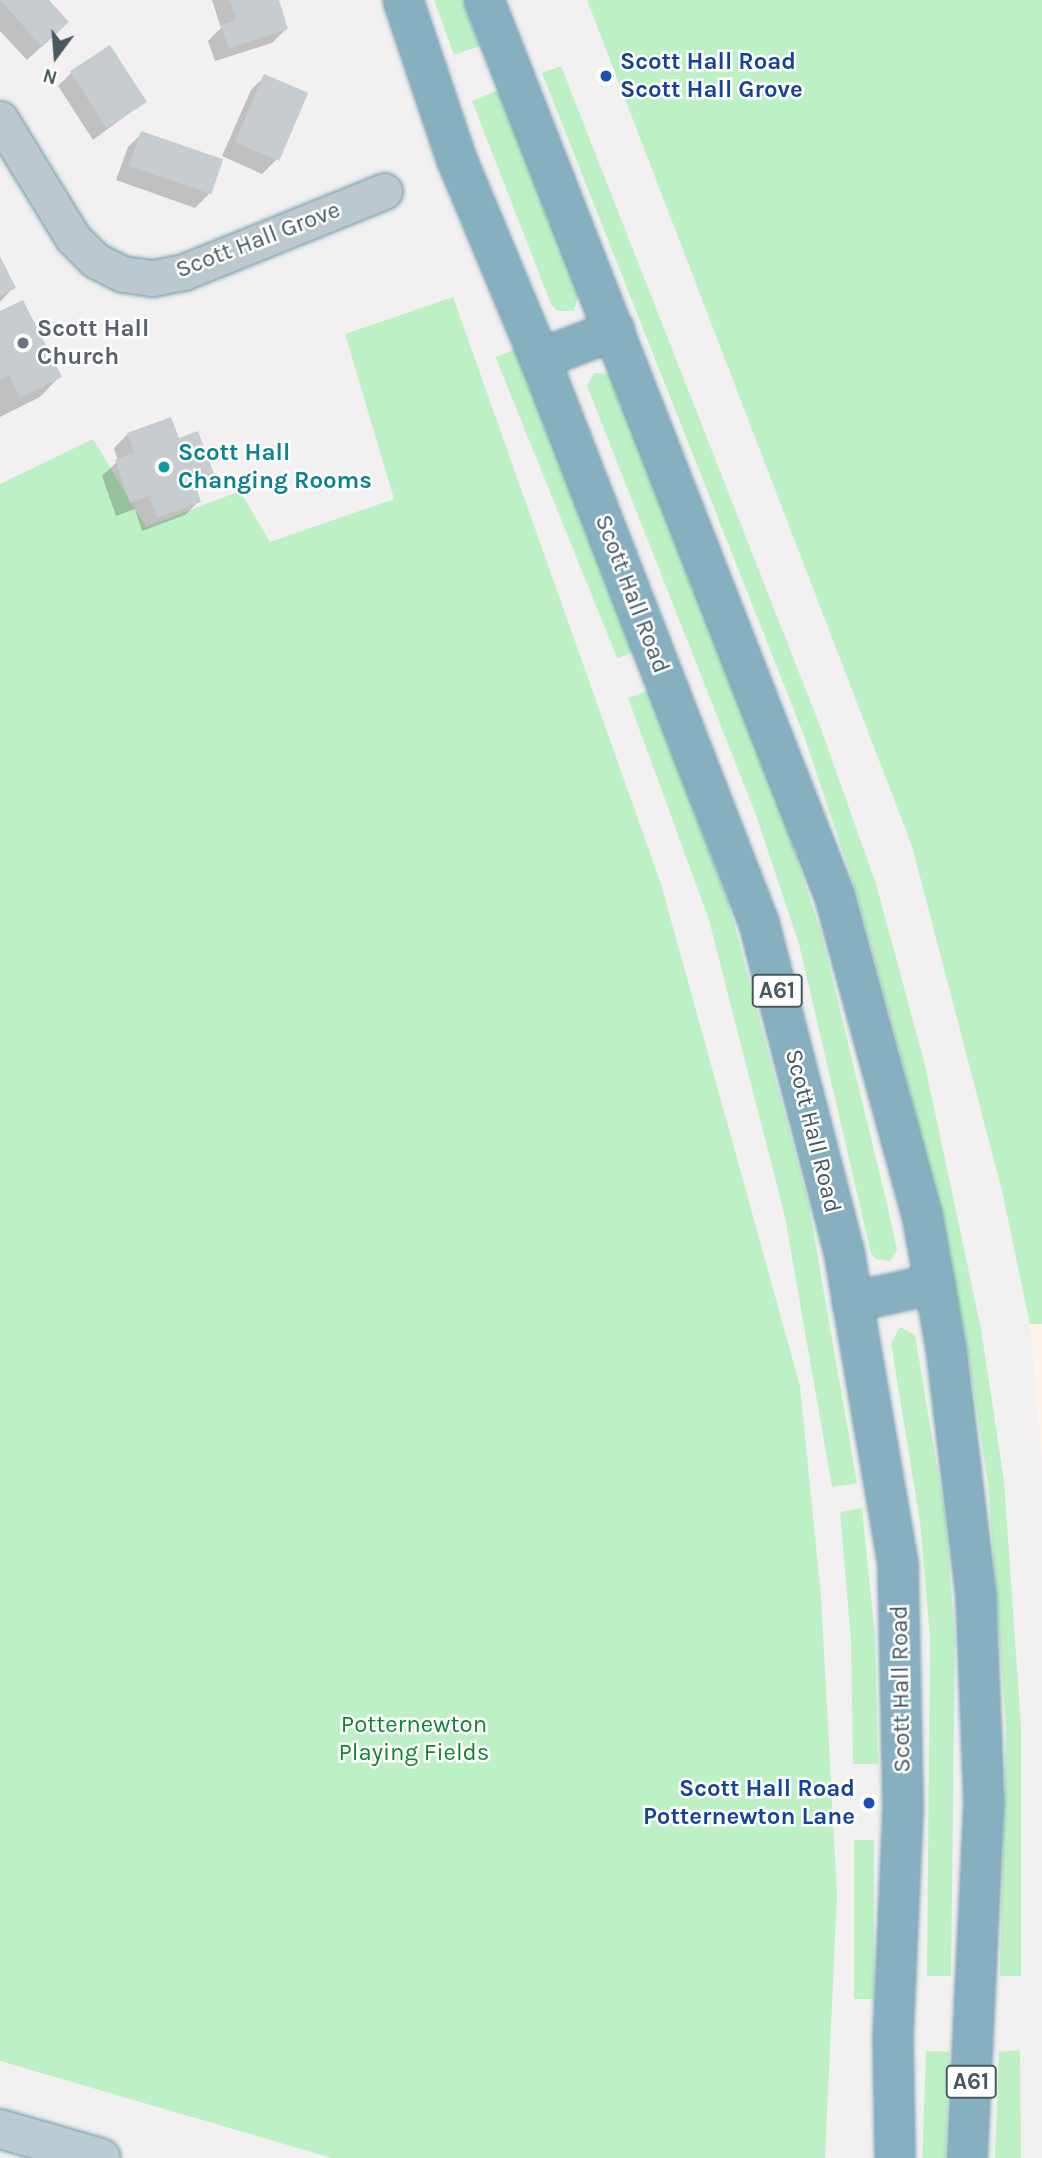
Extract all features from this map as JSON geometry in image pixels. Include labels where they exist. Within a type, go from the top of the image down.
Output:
[{"type":"highway","name":"Scott Hall Road","points":[[403,0],[457,160],[540,359],[759,923],[844,1251],[898,1565],[903,1809],[893,2038],[895,2158]]},
{"type":"highway","name":"A61","points":[[484,0],[509,73],[615,330],[835,897],[922,1214],[935,1284],[976,1596],[984,1802],[967,2158]]},
{"type":"highway","points":[[540,359],[615,330]]},
{"type":"highway","points":[[852,1302],[935,1284]]},
{"type":"main road","points":[[22,2142],[102,2158]]},
{"type":"street","name":"Scott Hall Grove","points":[[0,119],[73,238],[95,260],[123,274],[153,278],[184,272],[384,191]]},
{"type":"shaded area","points":[[1030,1324],[1042,1324],[1042,1461]]},
{"type":"green space","points":[[434,0],[462,0],[480,46],[454,55]]},
{"type":"green space","points":[[587,0],[1042,0],[1042,1324],[1030,1324],[1002,1191],[912,846]]},
{"type":"green space","points":[[561,66],[820,726],[876,884],[925,1065],[981,1329],[1004,1481],[1021,1726],[1021,1976],[1000,1976],[1006,1727],[988,1484],[965,1333],[906,1075],[857,894],[803,733],[542,73]]},
{"type":"green space","points":[[498,90],[579,292],[574,311],[557,311],[551,304],[472,101]]},
{"type":"green space","name":"Potternewton Playing Fields","points":[[453,297],[661,884],[800,1386],[821,1596],[837,1895],[825,2158],[332,2158],[0,2061],[0,484],[93,439],[146,527],[240,491],[270,542],[394,499],[345,334]]},
{"type":"green space","points":[[516,349],[638,650],[617,659],[496,357]]},
{"type":"green space","points":[[594,373],[611,374],[780,807],[822,936],[888,1208],[897,1250],[890,1261],[876,1259],[871,1253],[799,944],[756,815],[587,386]]},
{"type":"green space","points":[[650,690],[730,908],[809,1206],[857,1483],[832,1487],[785,1217],[709,920],[628,698]]},
{"type":"green space","points":[[900,1327],[915,1335],[945,1516],[955,1637],[951,1976],[927,1976],[930,1637],[920,1522],[891,1343]]},
{"type":"green space","points":[[862,1508],[875,1636],[878,1764],[853,1764],[851,1640],[840,1512]]},
{"type":"green space","points":[[854,1840],[874,1840],[874,1999],[854,1999]]},
{"type":"green space","points":[[1020,2050],[1021,2158],[995,2158],[999,2052]]},
{"type":"green space","points":[[926,2051],[949,2052],[945,2158],[922,2158]]},
{"type":"building","points":[[0,0],[49,0],[69,22],[42,47]]},
{"type":"building","points":[[230,0],[279,0],[288,29],[229,48],[221,25],[236,20]]},
{"type":"building","points":[[110,45],[147,102],[107,128],[70,71]]},
{"type":"building","points":[[264,74],[308,93],[279,161],[235,142]]},
{"type":"building","points":[[141,131],[223,159],[211,194],[129,166]]},
{"type":"building","name":"Scott Hall Church","points":[[0,256],[16,288],[0,296]]},
{"type":"building","name":"Scott Hall Church","points":[[23,300],[62,377],[20,398],[9,375],[0,380],[0,311]]},
{"type":"building","name":"Scott Hall Changing Rooms","points":[[171,417],[179,438],[198,431],[214,474],[194,480],[201,502],[157,518],[149,496],[130,503],[115,460],[134,453],[127,433]]},
{"type":"place","name":"Scott Hall Road Scott Hall Grove","points":[[606,76]]},
{"type":"place","name":"Scott Hall Church","points":[[23,343]]},
{"type":"place","name":"Scott Hall Changing Rooms","points":[[164,467]]},
{"type":"place","name":"Scott Hall Road Potternewton Lane","points":[[869,1803]]}]
